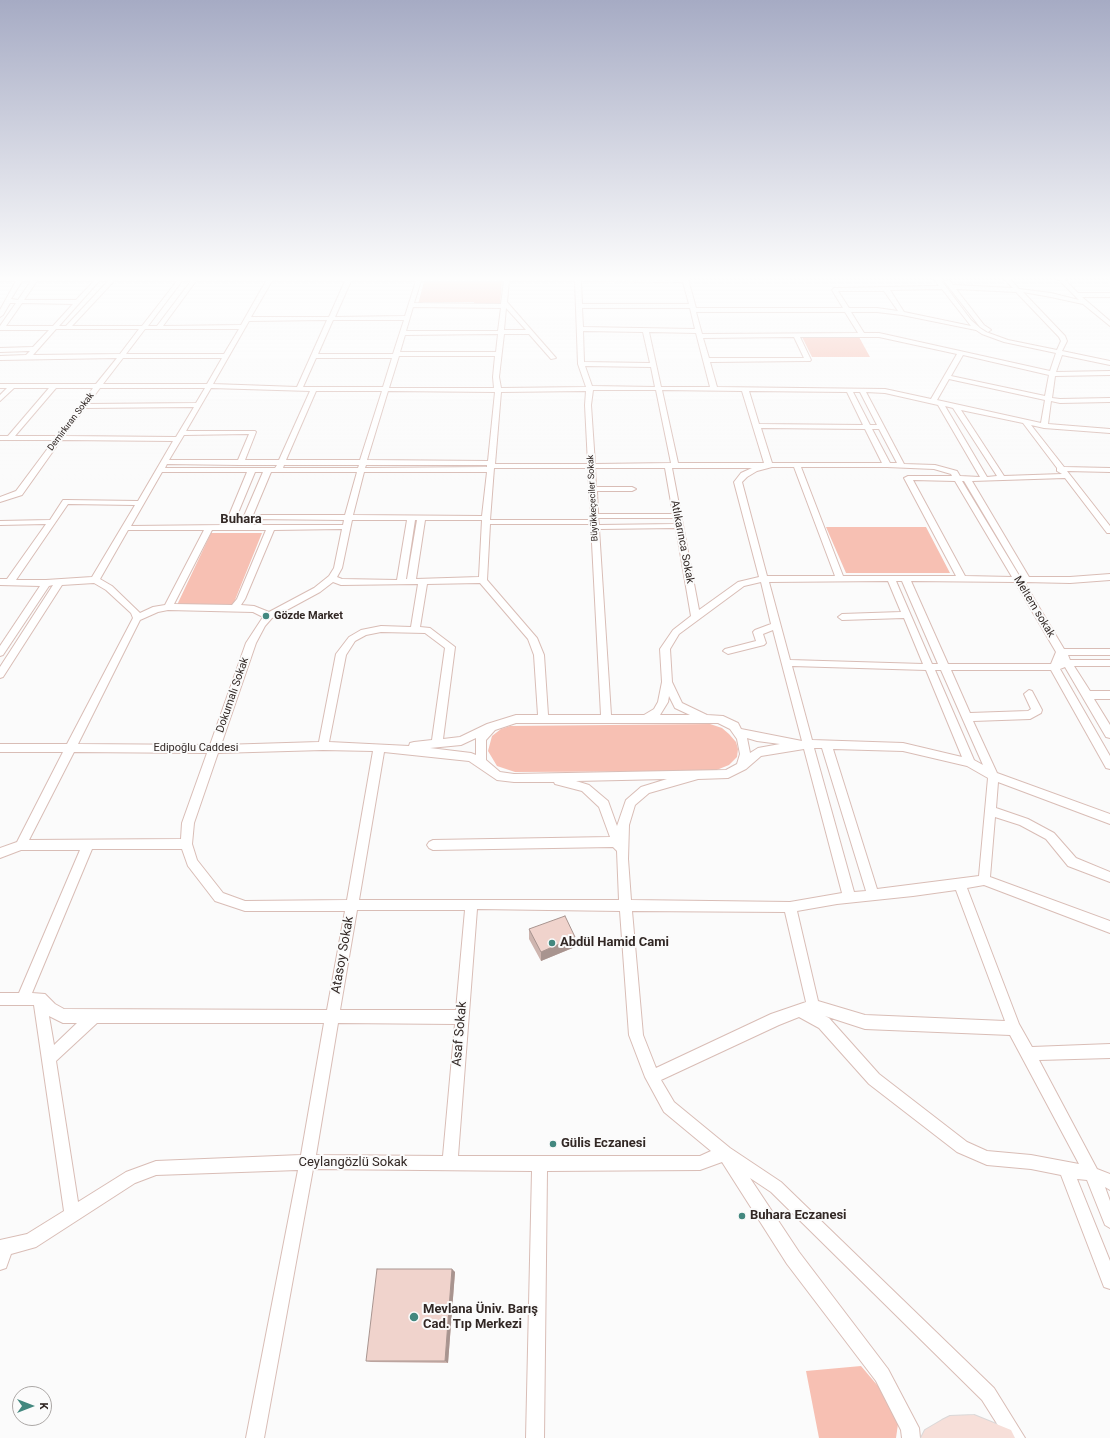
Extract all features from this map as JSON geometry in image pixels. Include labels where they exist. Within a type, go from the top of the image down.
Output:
[{"type":"main road","points":[[933,1438],[950,1428],[974,1427],[1004,1438]]},
{"type":"street","points":[[27,358],[37,346]]},
{"type":"street","name":"Demirkıran Sokak","points":[[0,500],[19,493],[83,406],[130,346]]},
{"type":"street","points":[[95,580],[232,346]]},
{"type":"street","points":[[300,387],[318,346]]},
{"type":"street","name":"Dokumalı Sokak","points":[[398,346],[362,466],[347,522],[338,568],[332,578],[317,590],[269,616],[262,624],[251,643],[188,823],[186,844],[192,862],[219,897],[246,906],[471,904],[790,907],[984,880]]},
{"type":"street","points":[[500,346],[496,377],[498,388],[490,466],[483,580],[488,588],[532,638],[539,655],[543,719]]},
{"type":"street","points":[[542,346],[553,358]]},
{"type":"street","name":"Büyükkeçeciler Sokak","points":[[580,346],[581,364],[590,388],[588,405],[606,719]]},
{"type":"street","name":"Atlıkarınca Sokak","points":[[650,346],[659,388],[672,466],[677,516],[696,617]]},
{"type":"street","points":[[703,346],[714,389]]},
{"type":"street","points":[[707,360],[808,360],[801,346]]},
{"type":"street","points":[[930,346],[1052,374],[1110,373]]},
{"type":"street","points":[[1036,346],[1110,363]]},
{"type":"street","points":[[1040,346],[1110,360]]},
{"type":"street","points":[[1044,426],[1052,374],[1061,346]]},
{"type":"street","points":[[0,350],[34,350]]},
{"type":"street","points":[[936,402],[947,377],[961,353]]},
{"type":"street","points":[[314,356],[499,354]]},
{"type":"street","points":[[0,358],[227,356]]},
{"type":"street","points":[[588,405],[580,388],[581,364],[654,364]]},
{"type":"street","points":[[947,377],[1060,401],[1110,400]]},
{"type":"street","points":[[0,382],[210,384],[386,388],[862,390],[885,391],[1044,426],[1110,430]]},
{"type":"street","points":[[0,386],[100,384]]},
{"type":"street","points":[[0,399],[12,386]]},
{"type":"street","points":[[10,438],[54,386]]},
{"type":"street","points":[[300,387],[314,389],[386,388]]},
{"type":"street","points":[[160,470],[268,470],[280,466],[314,389]]},
{"type":"street","points":[[745,389],[769,466]]},
{"type":"street","points":[[849,390],[887,465]]},
{"type":"street","points":[[862,390],[902,466]]},
{"type":"street","points":[[936,402],[985,479]]},
{"type":"street","points":[[83,406],[198,405]]},
{"type":"street","points":[[956,407],[1002,478]]},
{"type":"street","points":[[1025,422],[1060,469],[1109,529]]},
{"type":"street","points":[[757,426],[881,426]]},
{"type":"street","points":[[0,438],[180,436],[253,432],[240,463]]},
{"type":"street","points":[[164,462],[240,463],[280,466],[887,465],[935,467],[954,473],[958,479]]},
{"type":"street","points":[[769,466],[744,475],[738,482],[788,664],[849,898]]},
{"type":"street","points":[[797,466],[840,579]]},
{"type":"street","points":[[1060,469],[1110,470]]},
{"type":"street","points":[[228,527],[252,470]]},
{"type":"street","points":[[243,527],[268,470]]},
{"type":"street","points":[[962,579],[908,478],[985,479],[1066,476]]},
{"type":"street","name":"Meltem sokak","points":[[958,479],[1067,663],[1087,695],[1107,722],[1110,734]]},
{"type":"street","name":"Meltem sokak","points":[[967,479],[1027,580]]},
{"type":"street","points":[[593,489],[632,489]]},
{"type":"street","points":[[10,582],[66,502],[140,503]]},
{"type":"street","points":[[595,522],[677,516]]},
{"type":"street","points":[[248,517],[347,522]]},
{"type":"street","points":[[1100,517],[1110,517]]},
{"type":"street","points":[[401,582],[411,518]]},
{"type":"street","points":[[125,528],[271,527],[411,518],[595,522],[679,526]]},
{"type":"street","points":[[411,582],[421,518]]},
{"type":"street","points":[[0,523],[51,522]]},
{"type":"street","points":[[168,607],[210,527]]},
{"type":"street","points":[[235,608],[241,599],[271,527]]},
{"type":"street","points":[[646,719],[658,712],[663,702],[667,682],[665,649],[676,632],[741,584],[764,579],[905,578],[1070,580],[1110,577]]},
{"type":"street","points":[[332,578],[341,582],[483,580]]},
{"type":"street","points":[[891,578],[970,764]]},
{"type":"street","points":[[905,578],[968,717],[992,776],[984,880],[1110,928]]},
{"type":"street","points":[[0,582],[46,583],[95,580],[109,588],[135,612],[137,618]]},
{"type":"street","points":[[0,675],[60,582]]},
{"type":"street","points":[[415,629],[423,582]]},
{"type":"street","points":[[0,653],[4,641],[46,583]]},
{"type":"street","points":[[21,845],[137,618],[156,609],[168,607],[254,609],[269,616]]},
{"type":"street","points":[[842,617],[906,615]]},
{"type":"street","points":[[728,651],[761,643],[758,632],[777,625]]},
{"type":"street","points":[[323,746],[341,654],[352,639],[364,632],[380,629],[427,630],[450,647],[437,744]]},
{"type":"street","points":[[1054,667],[1061,652],[1110,652]]},
{"type":"street","points":[[788,664],[928,667],[1054,667],[1067,663],[1110,663]]},
{"type":"street","points":[[1054,667],[1110,765]]},
{"type":"street","points":[[667,682],[678,705],[706,719]]},
{"type":"street","points":[[968,717],[1030,715],[1037,710],[1029,694]]},
{"type":"street","points":[[1087,695],[1110,695]]},
{"type":"street","points":[[392,748],[462,741],[491,727],[516,719],[719,719],[734,726],[742,739],[745,754],[742,766]]},
{"type":"street","points":[[488,770],[481,761],[480,749],[481,739],[491,727]]},
{"type":"street","points":[[737,732],[756,737],[809,744],[903,747],[937,754],[970,764],[992,776],[1110,819]]},
{"type":"street","points":[[528,778],[728,774],[742,766],[758,752],[809,744]]},
{"type":"street","points":[[826,744],[873,895]]},
{"type":"street","name":"Edipoğlu Caddesi","points":[[0,748],[215,748],[323,746],[392,748]]},
{"type":"street","name":"Atasoy Sokak","points":[[255,1438],[307,1162],[379,748]]},
{"type":"street","points":[[392,748],[471,757],[497,776],[566,782],[585,788],[604,804],[622,859]]},
{"type":"street","points":[[697,775],[645,790],[630,803],[623,825],[622,859],[636,1035],[652,1077],[669,1106],[725,1153],[776,1187],[988,1394],[1016,1438]]},
{"type":"street","points":[[989,810],[1024,822],[1042,831],[1050,836],[1072,862],[1110,877]]},
{"type":"street","points":[[433,845],[617,842]]},
{"type":"street","points":[[0,853],[21,845],[186,844]]},
{"type":"street","points":[[23,999],[88,845]]},
{"type":"street","points":[[960,884],[1014,1028],[1092,1174],[1110,1220]]},
{"type":"street","name":"Asaf Sokak","points":[[450,1164],[471,904]]},
{"type":"street","points":[[790,907],[807,1008],[824,1024],[874,1079],[962,1147],[987,1158],[1031,1162],[1092,1174],[1110,1182]]},
{"type":"street","points":[[0,999],[40,999],[50,1009],[63,1016],[462,1017]]},
{"type":"street","points":[[40,999],[72,1215]]},
{"type":"street","points":[[652,1077],[776,1019],[807,1008],[865,1022],[1014,1028]]},
{"type":"street","points":[[49,1058],[94,1016]]},
{"type":"street","points":[[1028,1054],[1110,1051]]},
{"type":"street","points":[[725,1153],[793,1258],[882,1375],[910,1428],[912,1438]]},
{"type":"street","name":"Ceylangözlü Sokak","points":[[2,1253],[30,1241],[131,1177],[156,1168],[307,1162],[450,1164],[700,1163],[725,1153]]},
{"type":"street","points":[[535,1438],[540,1164]]},
{"type":"street","points":[[1066,1169],[1110,1281]]},
{"type":"shaded area","points":[[807,346],[864,346],[870,357],[812,357]]},
{"type":"shaded area","points":[[826,527],[926,527],[950,573],[846,573]]},
{"type":"shaded area","points":[[211,533],[262,533],[233,605],[177,605]]},
{"type":"shaded area","points":[[710,724],[722,728],[729,734],[736,742],[738,749],[737,757],[729,765],[714,771],[515,772],[497,766],[488,751],[492,736],[501,729],[510,726]]},
{"type":"shaded area","points":[[861,1366],[883,1392],[898,1424],[896,1438],[819,1438],[806,1371]]},
{"type":"building","points":[[565,916],[575,937],[541,952],[529,929]]},
{"type":"building","name":"Mevlana Üniv. Barış Cad. Tıp Merkezi","points":[[377,1269],[452,1269],[445,1361],[366,1361]]},
{"type":"place","name":"Gözde Market","points":[[266,616]]},
{"type":"place","name":"Abdül Hamid Cami","points":[[552,943]]},
{"type":"place","name":"Gülis Eczanesi","points":[[553,1144]]},
{"type":"place","name":"Buhara Eczanesi","points":[[742,1216]]},
{"type":"place","name":"Mevlana Üniv. Barış Cad. Tıp Merkezi","points":[[414,1317]]},
{"type":"district","name":"Buhara","points":[[241,520]]}]
